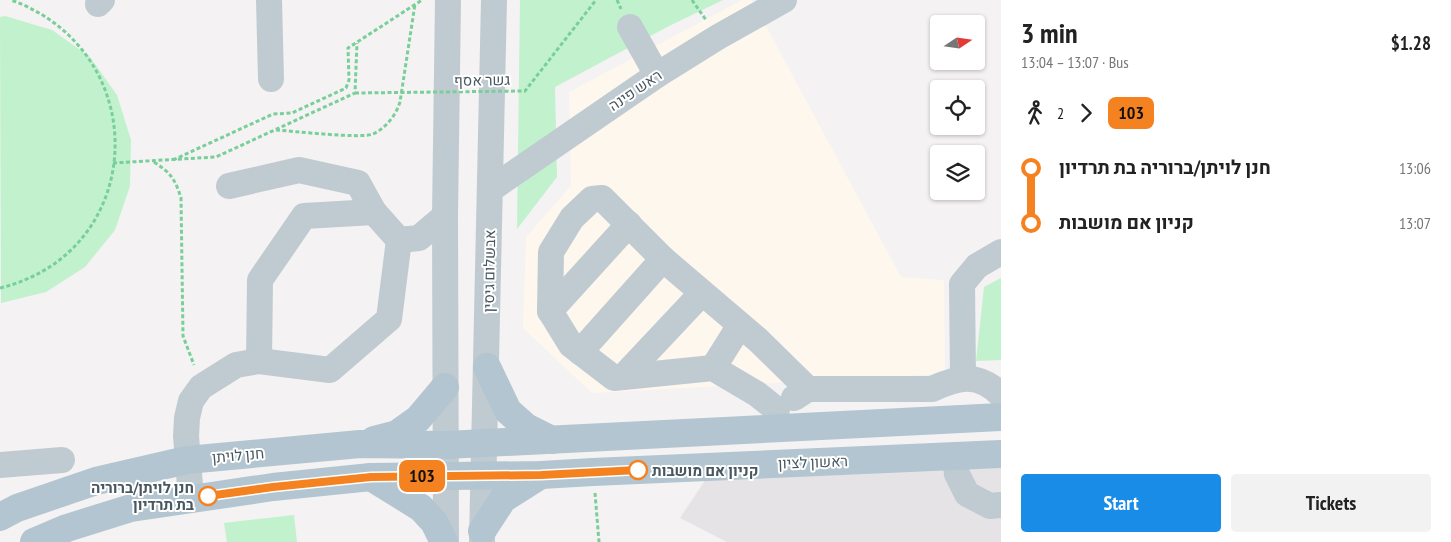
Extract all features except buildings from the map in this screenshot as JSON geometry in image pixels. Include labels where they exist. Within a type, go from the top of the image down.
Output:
[{"type":"main road","points":[[487,367],[508,411],[526,427],[553,440]]},
{"type":"main road","points":[[360,444],[397,434],[418,419],[445,387]]},
{"type":"main road","points":[[484,442],[1001,417]]},
{"type":"main road","name":"חנן לויתן","points":[[0,517],[17,508],[96,481],[187,460],[360,444],[446,445],[484,442]]},
{"type":"main road","name":"ראשון לציון","points":[[445,475],[541,475],[1001,454]]},
{"type":"main road","points":[[34,542],[63,535],[131,508],[191,498],[371,477],[445,475]]},
{"type":"main road","points":[[482,537],[503,499],[541,475]]},
{"type":"main road","points":[[371,477],[421,508],[434,522],[445,542]]},
{"type":"street","points":[[269,0],[271,79]]},
{"type":"street","points":[[445,542],[445,216],[448,0]]},
{"type":"street","name":"אבשלום גיסין","points":[[482,537],[494,0]]},
{"type":"street","name":"ראש פינה","points":[[491,189],[657,75],[784,0]]},
{"type":"street","points":[[630,27],[657,75]]},
{"type":"street","points":[[191,498],[187,460],[187,418],[191,401],[201,387],[236,365],[259,361],[330,370],[389,319],[399,240],[374,212],[358,183],[299,170],[229,186]]},
{"type":"street","points":[[777,410],[757,394],[713,368],[614,378],[571,345],[550,311],[551,252],[572,218],[592,199],[602,198],[663,259],[758,340],[808,389]]},
{"type":"street","points":[[259,361],[260,280],[304,216],[374,212]]},
{"type":"street","points":[[399,240],[419,238],[445,216]]},
{"type":"street","points":[[550,311],[629,224]]},
{"type":"street","points":[[963,378],[962,284],[976,266],[1001,252]]},
{"type":"street","points":[[580,352],[663,259]]},
{"type":"street","points":[[623,377],[702,292]]},
{"type":"street","points":[[713,368],[740,325]]},
{"type":"street","points":[[747,430],[808,389],[932,388],[963,378],[977,380],[992,386],[1001,395]]},
{"type":"street","points":[[955,456],[957,474],[967,494],[990,506],[1001,505]]},
{"type":"street","points":[[0,465],[62,460]]},
{"type":"path","points":[[0,288],[17,284],[44,271],[69,252],[88,229],[104,202],[113,173],[116,143],[113,114],[105,87],[92,62],[75,40],[54,21],[29,6],[12,0]]},
{"type":"path","points":[[173,160],[273,114],[292,113],[346,88],[349,80],[348,48],[422,0]]},
{"type":"path","name":"גשר אסף","points":[[355,94],[525,91],[596,0]]},
{"type":"path","points":[[276,130],[352,135],[372,134],[386,124],[396,113],[400,102],[415,4]]},
{"type":"path","points":[[113,163],[216,157],[355,94],[357,42]]},
{"type":"path","points":[[153,161],[164,168],[175,179],[181,198],[183,336],[201,387]]},
{"type":"path","points":[[593,472],[599,542]]},
{"type":"shaded area","points":[[742,0],[752,0],[901,277],[944,280],[945,374],[592,393],[523,328],[526,237],[571,186],[569,92]]},
{"type":"shaded area","points":[[714,467],[1001,467],[1001,542],[727,542],[680,518]]},
{"type":"green space","points":[[520,0],[723,0],[669,26],[555,87],[557,177],[517,229]]},
{"type":"green space","points":[[5,16],[52,30],[90,57],[117,95],[131,140],[130,186],[115,230],[85,267],[46,292],[1,303],[0,17]]},
{"type":"green space","points":[[1001,278],[1001,360],[976,361],[984,287]]},
{"type":"green space","points":[[294,515],[297,542],[227,542],[224,523]]},
{"type":"bus line","name":"103","points":[[208,496],[371,477],[541,475],[638,470]]},
{"type":"place","name":"קניון אם מושבות","points":[[638,470]]},
{"type":"place","name":"חנן לויתן/ברוריה בת תרדיון","points":[[208,496]]}]
